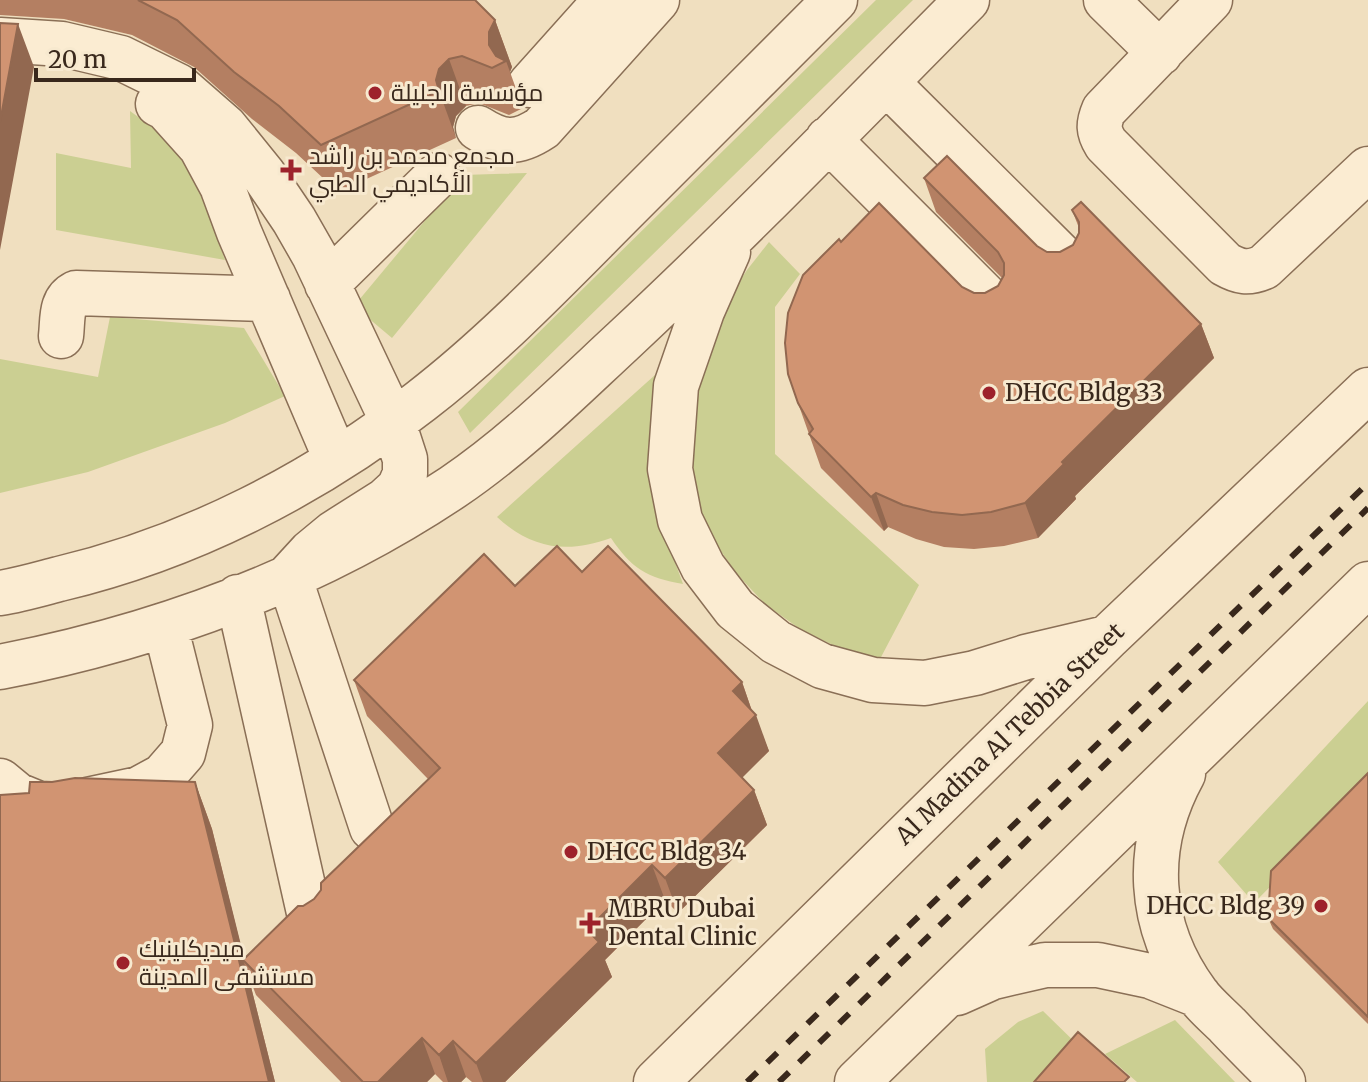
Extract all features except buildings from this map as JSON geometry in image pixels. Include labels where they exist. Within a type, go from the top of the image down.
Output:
[{"type":"street","points":[[530,85],[606,0]]},
{"type":"street","points":[[478,128],[493,138],[511,141],[527,137],[542,128],[657,0]]},
{"type":"street","points":[[0,593],[105,568],[190,537],[272,498],[393,422],[490,342],[835,0]]},
{"type":"street","points":[[0,667],[101,644],[215,607],[317,564],[389,527],[455,485],[519,436],[675,293],[967,0]]},
{"type":"street","points":[[1106,0],[1160,53]]},
{"type":"street","points":[[1197,5],[1160,53],[1104,110],[1099,121],[1100,134],[1106,144],[1225,264],[1237,271],[1251,273],[1264,267],[1368,169]]},
{"type":"street","points":[[0,40],[62,44],[121,58],[178,86],[225,127],[263,174],[314,255],[393,422],[405,459],[405,474],[399,488],[386,500],[334,533],[289,576]]},
{"type":"street","points":[[0,60],[66,65],[119,82],[166,108],[201,147],[222,186],[336,459]]},
{"type":"street","points":[[894,73],[1074,254]]},
{"type":"street","points":[[828,139],[992,303]]},
{"type":"street","points":[[327,284],[438,175]]},
{"type":"street","points":[[737,231],[702,311],[676,386],[670,469],[680,520],[703,567],[735,609],[776,642],[822,666],[873,680],[925,683],[1107,638]]},
{"type":"street","points":[[61,336],[64,303],[76,293],[268,299]]},
{"type":"street","name":"Al Madina Al Tebbia Street","points":[[656,1082],[1107,638],[1368,390]]},
{"type":"street","points":[[289,576],[372,828]]},
{"type":"street","points":[[857,1082],[1368,584]]},
{"type":"street","points":[[238,597],[310,917]]},
{"type":"street","points":[[0,781],[17,795],[39,804],[64,805],[139,789],[163,776],[183,753],[190,725],[165,625]]},
{"type":"street","points":[[1194,752],[1169,799],[1156,850],[1157,901],[1171,952],[1198,995],[1283,1082]]},
{"type":"street","points":[[944,998],[993,977],[1045,965],[1098,965],[1150,976],[1198,995]]},
{"type":"green space","points":[[876,0],[913,0],[470,433],[458,412]]},
{"type":"green space","points":[[130,111],[155,129],[180,157],[199,190],[225,260],[56,230],[56,153],[131,168]]},
{"type":"green space","points":[[527,173],[392,338],[354,306],[463,175]]},
{"type":"green space","points":[[769,242],[800,274],[775,307],[775,454],[919,585],[880,659],[839,648],[800,629],[765,604],[736,573],[716,544],[691,478],[690,405],[727,301]]},
{"type":"green space","points":[[110,317],[244,328],[285,396],[225,423],[88,472],[0,493],[0,359],[98,377]]},
{"type":"green space","points":[[665,366],[668,543],[683,584],[641,570],[611,538],[580,546],[551,546],[523,536],[497,517]]},
{"type":"green space","points":[[1368,701],[1368,788],[1254,903],[1218,862]]},
{"type":"green space","points":[[1043,1011],[1086,1053],[1060,1082],[987,1082],[985,1049],[1018,1022]]},
{"type":"green space","points":[[1175,1020],[1235,1082],[1137,1082],[1105,1054]]},
{"type":"railway","points":[[747,1082],[1368,483]]},
{"type":"railway","points":[[779,1082],[1368,508]]},
{"type":"place","name":"مؤسسة الجليلة","points":[[375,93]]},
{"type":"place","name":"مجمع محمد بن راشد الأكاديمي الطبي","points":[[291,170]]},
{"type":"place","name":"DHCC Bldg 33","points":[[989,393]]},
{"type":"place","name":"DHCC Bldg 34","points":[[571,852]]},
{"type":"place","name":"DHCC Bldg 39","points":[[1321,906]]},
{"type":"place","name":"MBRU Dubai Dental Clinic","points":[[590,923]]},
{"type":"place","name":"ميديكلينيك مستشفى المدينة","points":[[123,963]]}]
